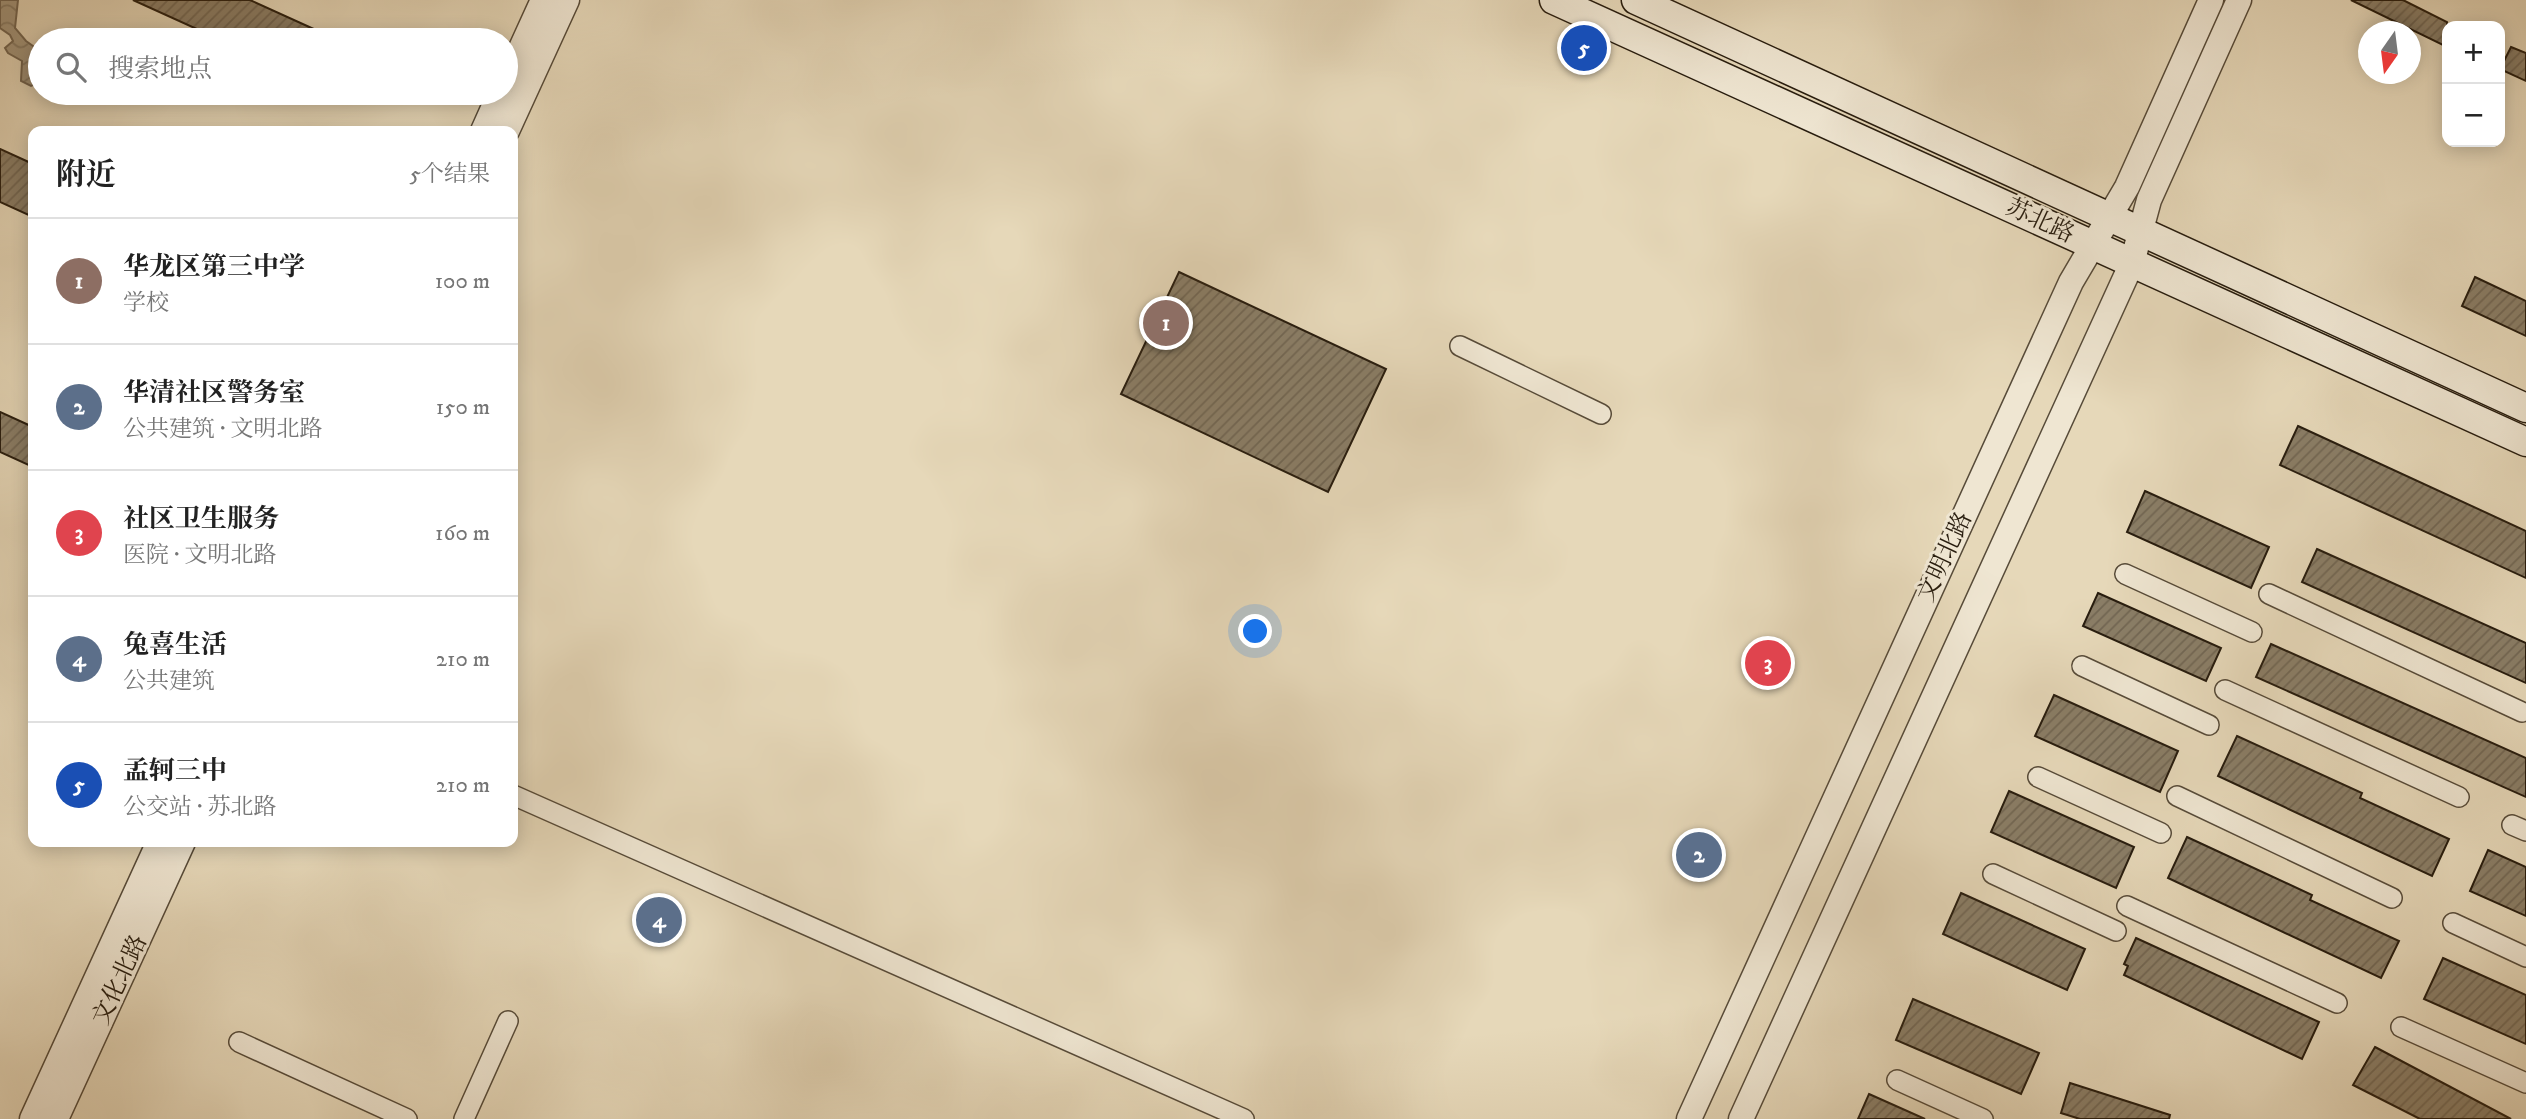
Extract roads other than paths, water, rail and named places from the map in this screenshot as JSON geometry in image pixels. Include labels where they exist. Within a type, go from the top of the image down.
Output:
[{"type":"main road","name":"苏北路","points":[[1554,0],[2526,442]]},
{"type":"main road","name":"苏北路","points":[[1636,0],[2526,408]]},
{"type":"street","points":[[518,54],[542,0]]},
{"type":"street","points":[[509,126],[567,0]]},
{"type":"street","name":"文明北路","points":[[1689,1119],[2071,282],[2127,187],[2211,0]]},
{"type":"street","name":"文明北路","points":[[1741,1119],[2132,262],[2150,200],[2239,0]]},
{"type":"street","points":[[485,126],[495,105]]},
{"type":"street","points":[[1460,346],[1601,414]]},
{"type":"street","points":[[2125,574],[2252,632]]},
{"type":"street","points":[[2269,594],[2522,712]]},
{"type":"street","points":[[2082,666],[2209,724]]},
{"type":"street","points":[[2225,690],[2459,797]]},
{"type":"street","points":[[2038,777],[2161,833]]},
{"type":"street","points":[[2177,796],[2392,898]]},
{"type":"street","points":[[518,798],[1244,1119]]},
{"type":"street","name":"文化北路","points":[[32,1119],[157,847]]},
{"type":"street","name":"文化北路","points":[[56,1119],[181,847]]},
{"type":"street","points":[[1993,874],[2116,931]]},
{"type":"street","points":[[2127,906],[2337,1003]]},
{"type":"street","points":[[2453,923],[2526,957]]},
{"type":"street","points":[[464,1119],[508,1021]]},
{"type":"street","points":[[2401,1027],[2526,1083]]},
{"type":"street","points":[[239,1042],[407,1119]]},
{"type":"street","points":[[1896,1080],[1983,1119]]},
{"type":"water","points":[[0,0],[18,0],[15,28],[28,42],[28,84],[21,81],[22,61],[8,53],[5,48],[13,41],[10,35],[0,28]]},
{"type":"place","name":"孟轲三中","points":[[1584,48]]},
{"type":"place","name":"华龙区第三中学","points":[[1166,323]]},
{"type":"place","name":"社区卫生服务","points":[[1768,663]]},
{"type":"place","name":"华清社区警务室","points":[[1699,855]]},
{"type":"place","name":"兔喜生活","points":[[659,920]]}]
